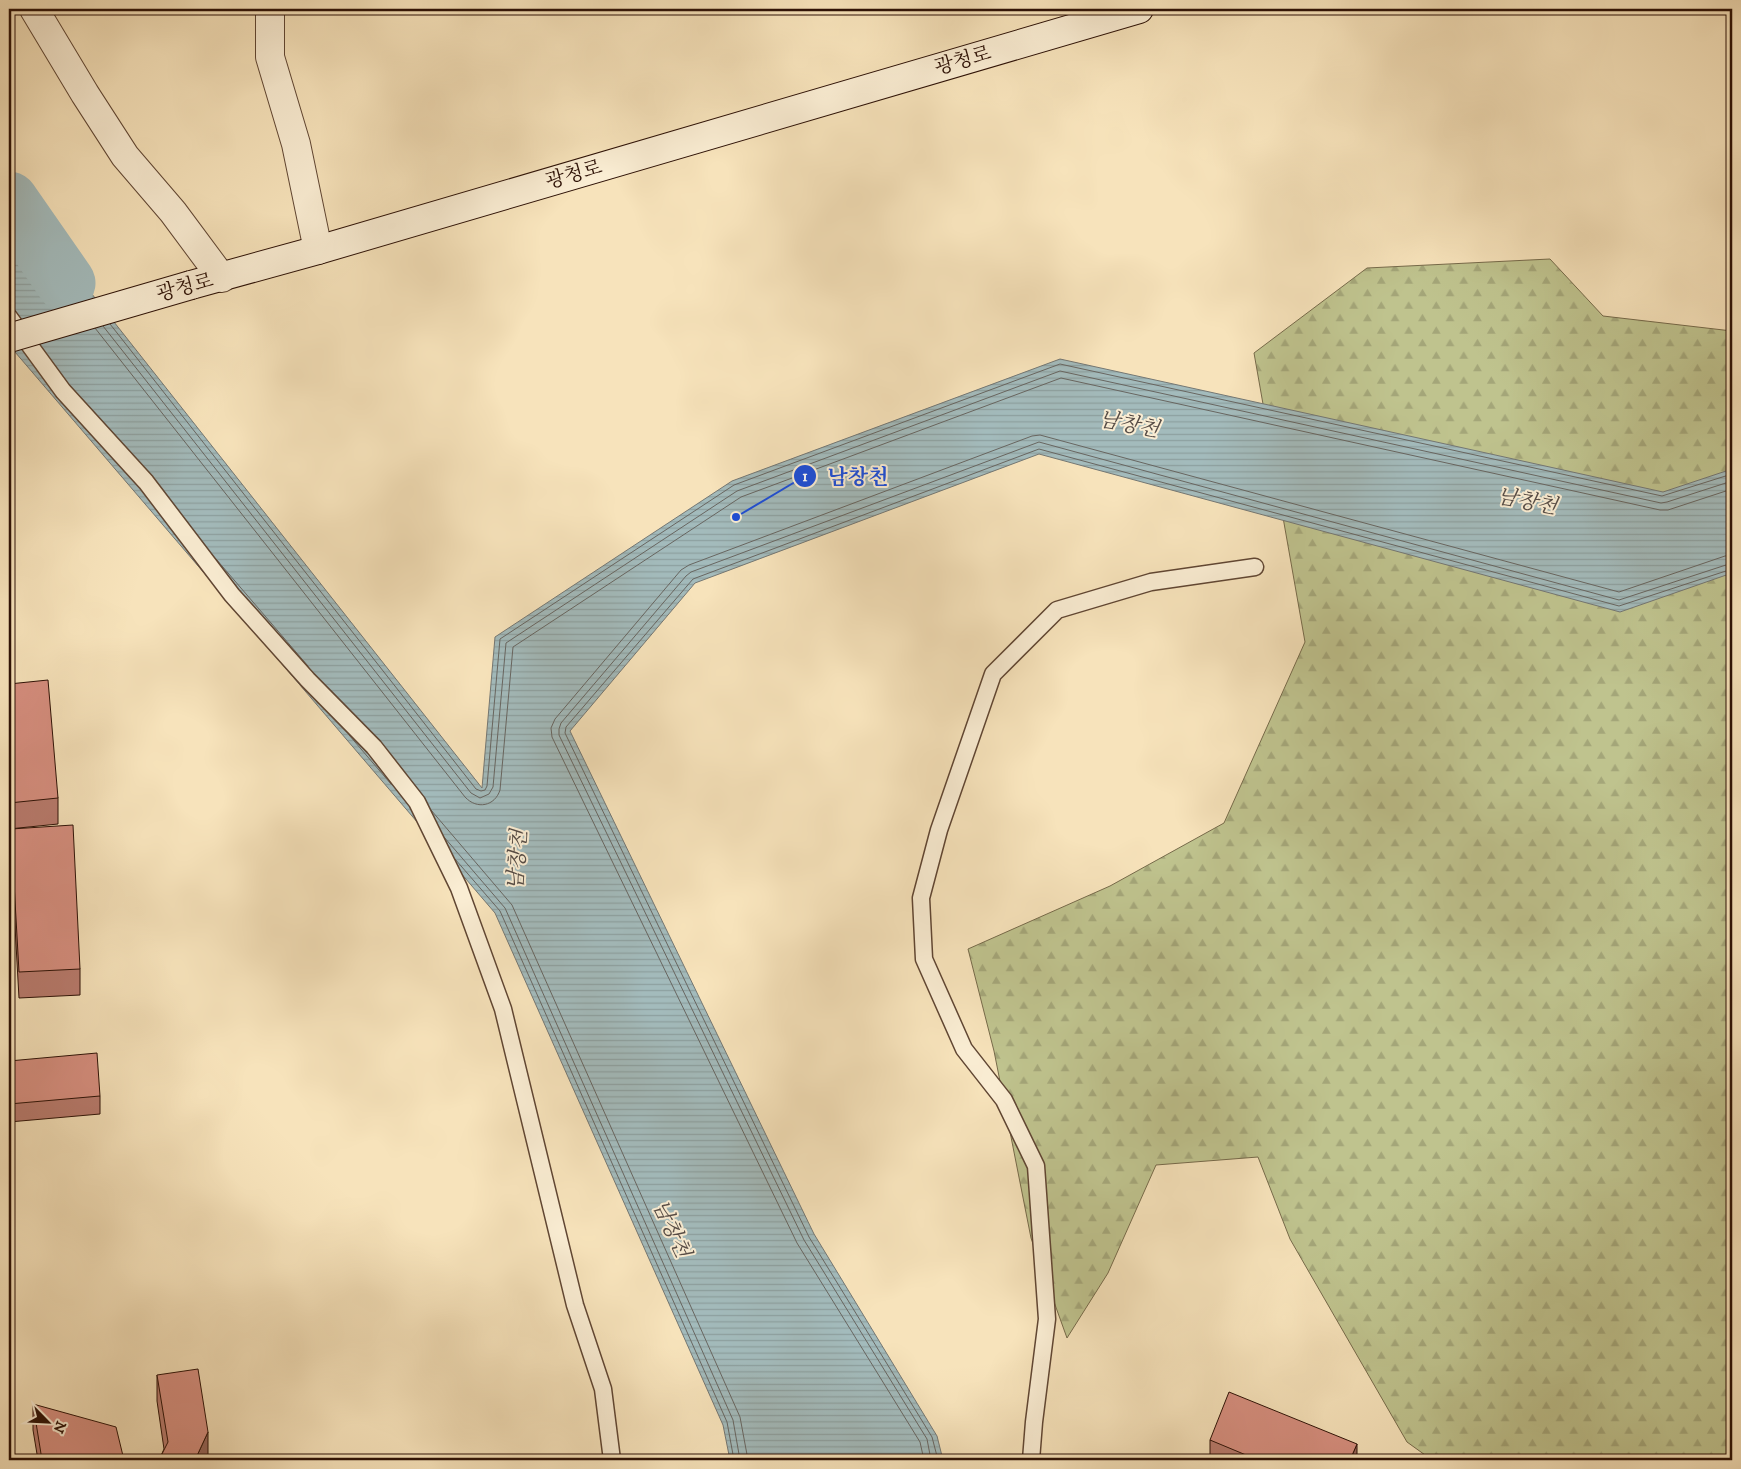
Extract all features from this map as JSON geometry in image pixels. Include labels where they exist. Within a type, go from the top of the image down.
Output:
[{"type":"main road","points":[[34,9],[125,156],[173,212],[222,278]]},
{"type":"main road","points":[[270,9],[270,57],[296,144],[318,250]]},
{"type":"main road","name":"광청로","points":[[9,338],[191,285],[222,278],[1139,9]]},
{"type":"lane","points":[[9,317],[63,391],[146,482],[232,595],[308,680],[374,747],[416,802],[459,888],[502,1010],[575,1305],[603,1389],[612,1460]]},
{"type":"lane","points":[[1031,1460],[1034,1422],[1048,1319],[1036,1166],[1004,1100],[964,1049],[924,959],[921,898],[938,830],[993,674],[1057,610],[1151,582],[1255,567]]},
{"type":"green space","points":[[1550,259],[1603,316],[1732,331],[1732,1460],[1432,1460],[1407,1442],[1290,1239],[1258,1157],[1156,1165],[1108,1273],[1067,1338],[1031,1238],[994,1051],[968,949],[1110,886],[1224,823],[1305,642],[1254,353],[1367,268]]},
{"type":"water","points":[[9,211],[39,227],[482,788],[495,637],[732,481],[1060,359],[1663,492],[1732,469],[1732,573],[1620,612],[1039,454],[695,583],[570,731],[814,1234],[937,1436],[943,1460],[730,1460],[723,1425],[495,913],[9,345]]},
{"type":"building","points":[[48,680],[58,798],[9,803],[9,684]]},
{"type":"building","points":[[73,825],[80,969],[19,972],[11,829]]},
{"type":"building","points":[[97,1053],[100,1096],[9,1104],[9,1061]]},
{"type":"building","points":[[198,1369],[208,1432],[195,1460],[159,1460],[168,1442],[157,1375]]},
{"type":"building","points":[[1229,1392],[1357,1444],[1350,1460],[1258,1460],[1210,1440]]},
{"type":"building","points":[[33,1404],[116,1427],[124,1460],[42,1460]]},
{"type":"waterway","points":[[9,201],[66,283]]},
{"type":"place","name":"남창천","points":[[736,517]]}]
